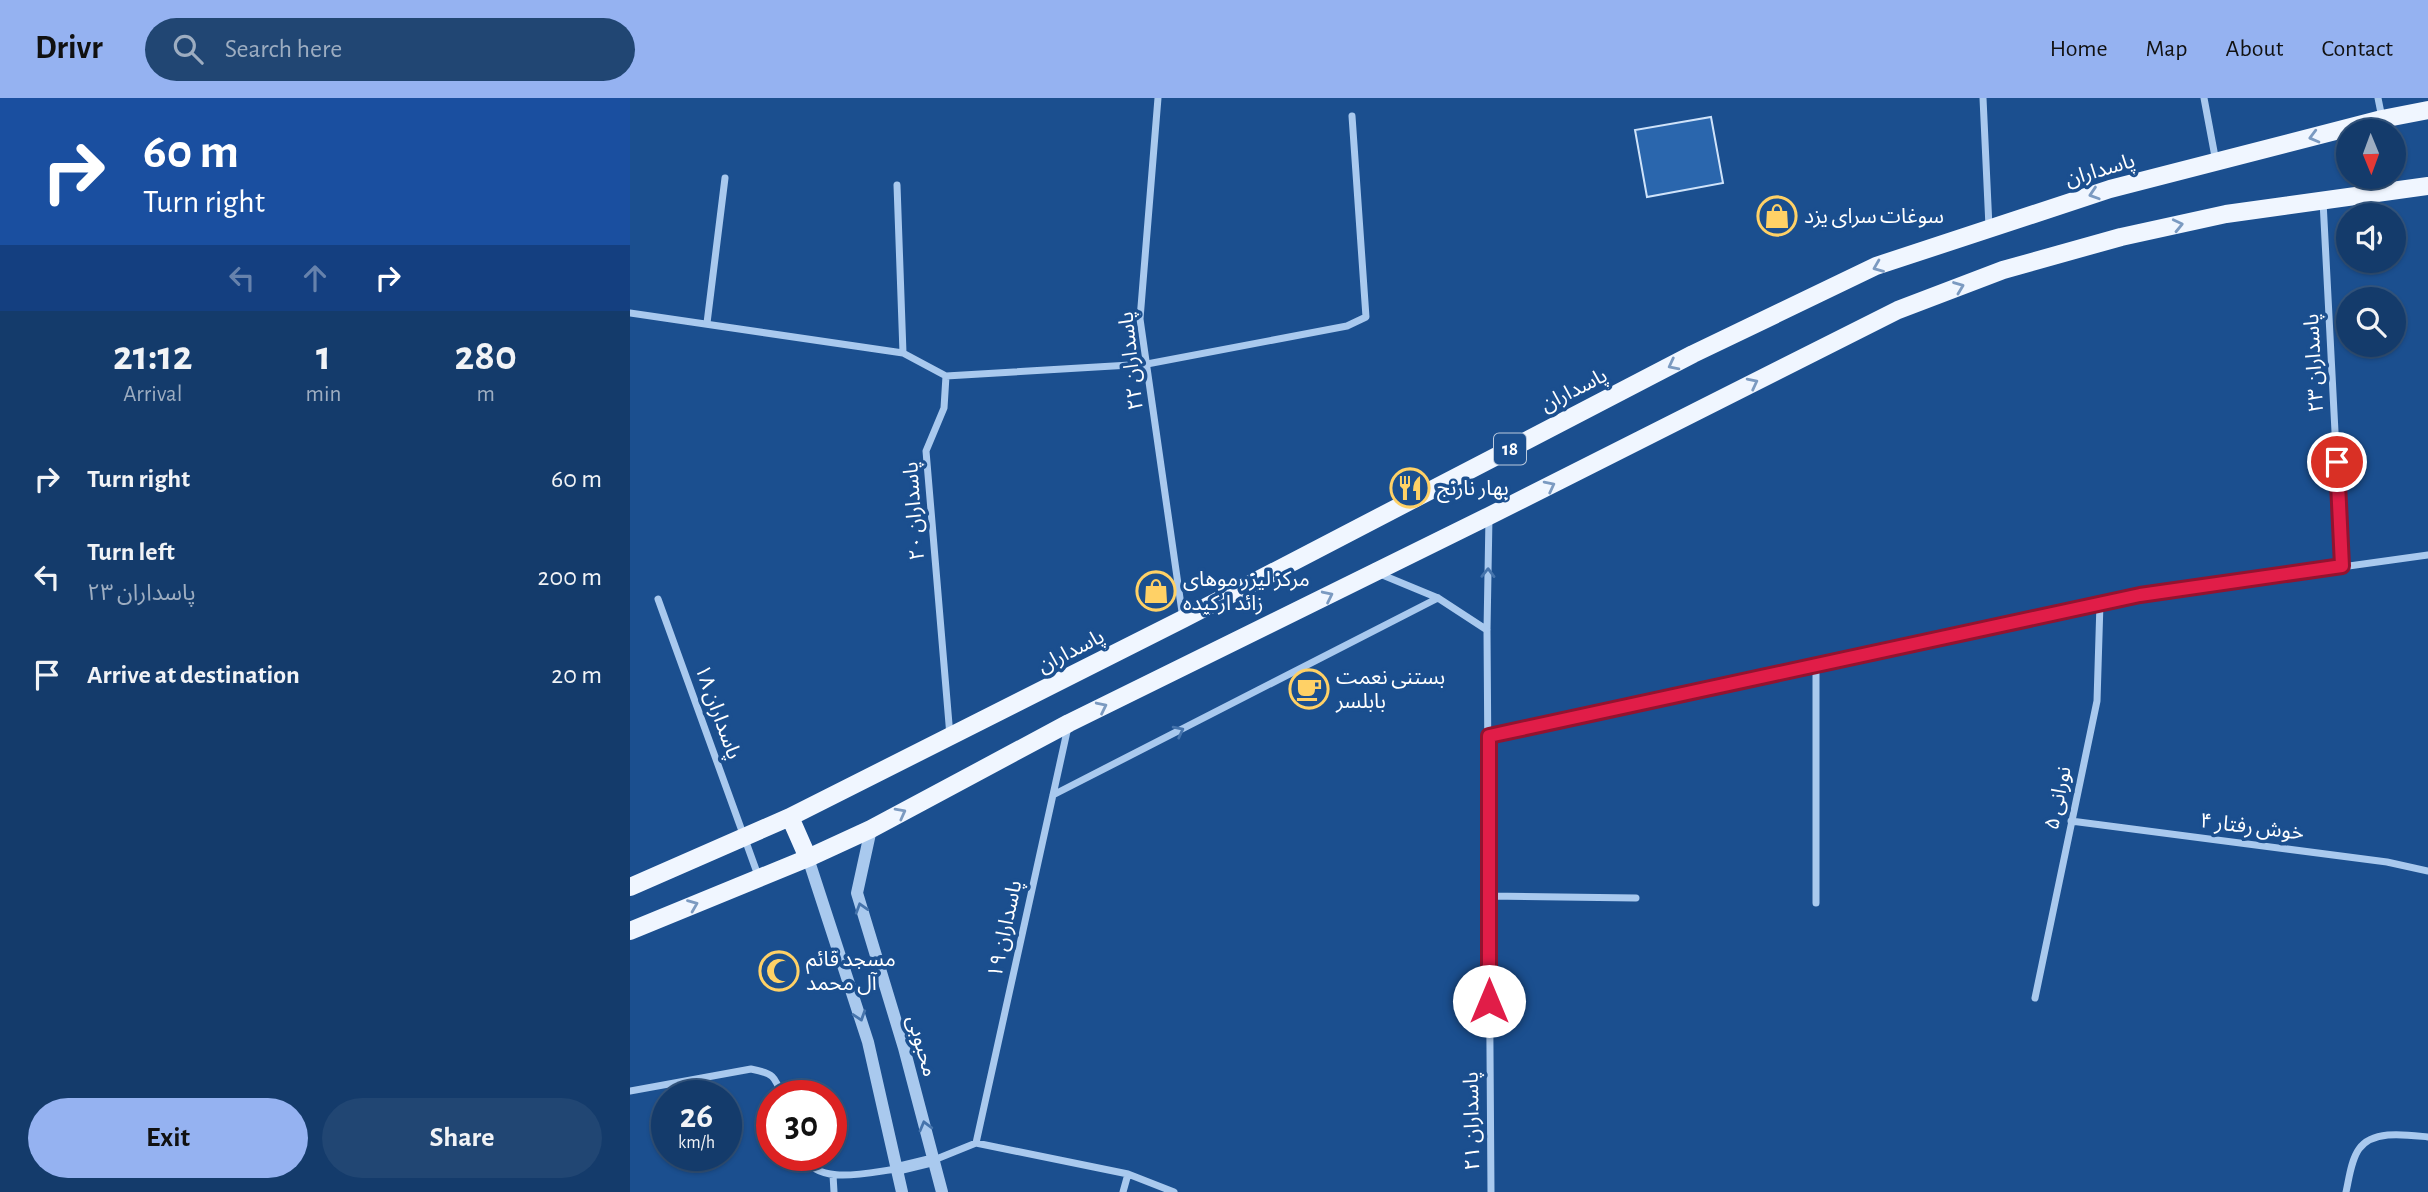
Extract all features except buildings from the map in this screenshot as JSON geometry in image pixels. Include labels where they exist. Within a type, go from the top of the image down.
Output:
[{"type":"main road","name":"پاسداران","points":[[2382,119],[2424,112]]},
{"type":"main road","name":"پاسداران","points":[[630,887],[790,817],[1183,620],[1693,354],[1876,267],[2110,188],[2336,131]]},
{"type":"main road","name":"18","points":[[630,931],[808,858],[871,829],[1069,723],[1898,310],[2003,271],[2121,237],[2226,214],[2428,186]]},
{"type":"main road","points":[[790,817],[808,858]]},
{"type":"street","name":"پاسداران ۲۲","points":[[1158,98],[1140,319],[1183,620]]},
{"type":"street","points":[[1983,98],[1989,228]]},
{"type":"street","points":[[2204,98],[2217,163]]},
{"type":"street","points":[[2378,98],[2382,119]]},
{"type":"street","points":[[630,313],[903,353],[946,376],[1147,364],[1346,326],[1366,317],[1352,116]]},
{"type":"street","points":[[707,323],[725,178]]},
{"type":"street","points":[[897,185],[903,353]]},
{"type":"street","name":"پاسداران ۲۳","points":[[2322,201],[2342,566]]},
{"type":"street","name":"پاسداران ۲۰","points":[[946,376],[944,408],[926,451],[950,737]]},
{"type":"street","name":"پاسداران ۲۱","points":[[1489,516],[1487,630],[1491,1192]]},
{"type":"street","points":[[1489,736],[2140,595],[2428,555]]},
{"type":"street","points":[[1376,572],[1438,598],[1487,630]]},
{"type":"street","points":[[1053,795],[1438,598]]},
{"type":"street","name":"پاسداران ۱۸","points":[[658,599],[759,878]]},
{"type":"street","name":"نورانی ۵","points":[[2035,998],[2097,701],[2100,603]]},
{"type":"street","points":[[1816,665],[1816,902]]},
{"type":"street","name":"پاسداران ۱۹","points":[[976,1143],[1069,723]]},
{"type":"street","name":"خوش رفتار ۴","points":[[2071,821],[2387,862],[2428,871]]},
{"type":"street","name":"محبوبی","points":[[871,829],[857,893],[904,1048],[942,1192]]},
{"type":"street","points":[[808,858],[868,1042],[902,1192]]},
{"type":"street","points":[[1489,896],[1636,898]]},
{"type":"street","points":[[630,1091],[751,1069],[766,1072],[776,1080]]},
{"type":"street","points":[[2346,1192],[2359,1149],[2367,1142],[2388,1134],[2428,1138]]},
{"type":"street","points":[[815,1171],[834,1175],[897,1169],[934,1160],[976,1143],[1128,1174],[1174,1192]]},
{"type":"street","points":[[1123,1192],[1128,1174]]},
{"type":"street","points":[[834,1175],[834,1192]]},
{"type":"place","name":"سوغات سرای یزد","points":[[1777,216]]},
{"type":"place","name":"بهار نارنج","points":[[1410,488]]},
{"type":"place","name":"مرکز لیزر موهای زائد ارکیده","points":[[1156,591]]},
{"type":"place","name":"بستنی نعمت بابلسر","points":[[1309,689]]},
{"type":"place","name":"مسجد قائم آل محمد","points":[[779,971]]},
{"type":"route","points":[[1489,1001],[1489,736],[2140,595],[2342,566],[2337,462]]}]
